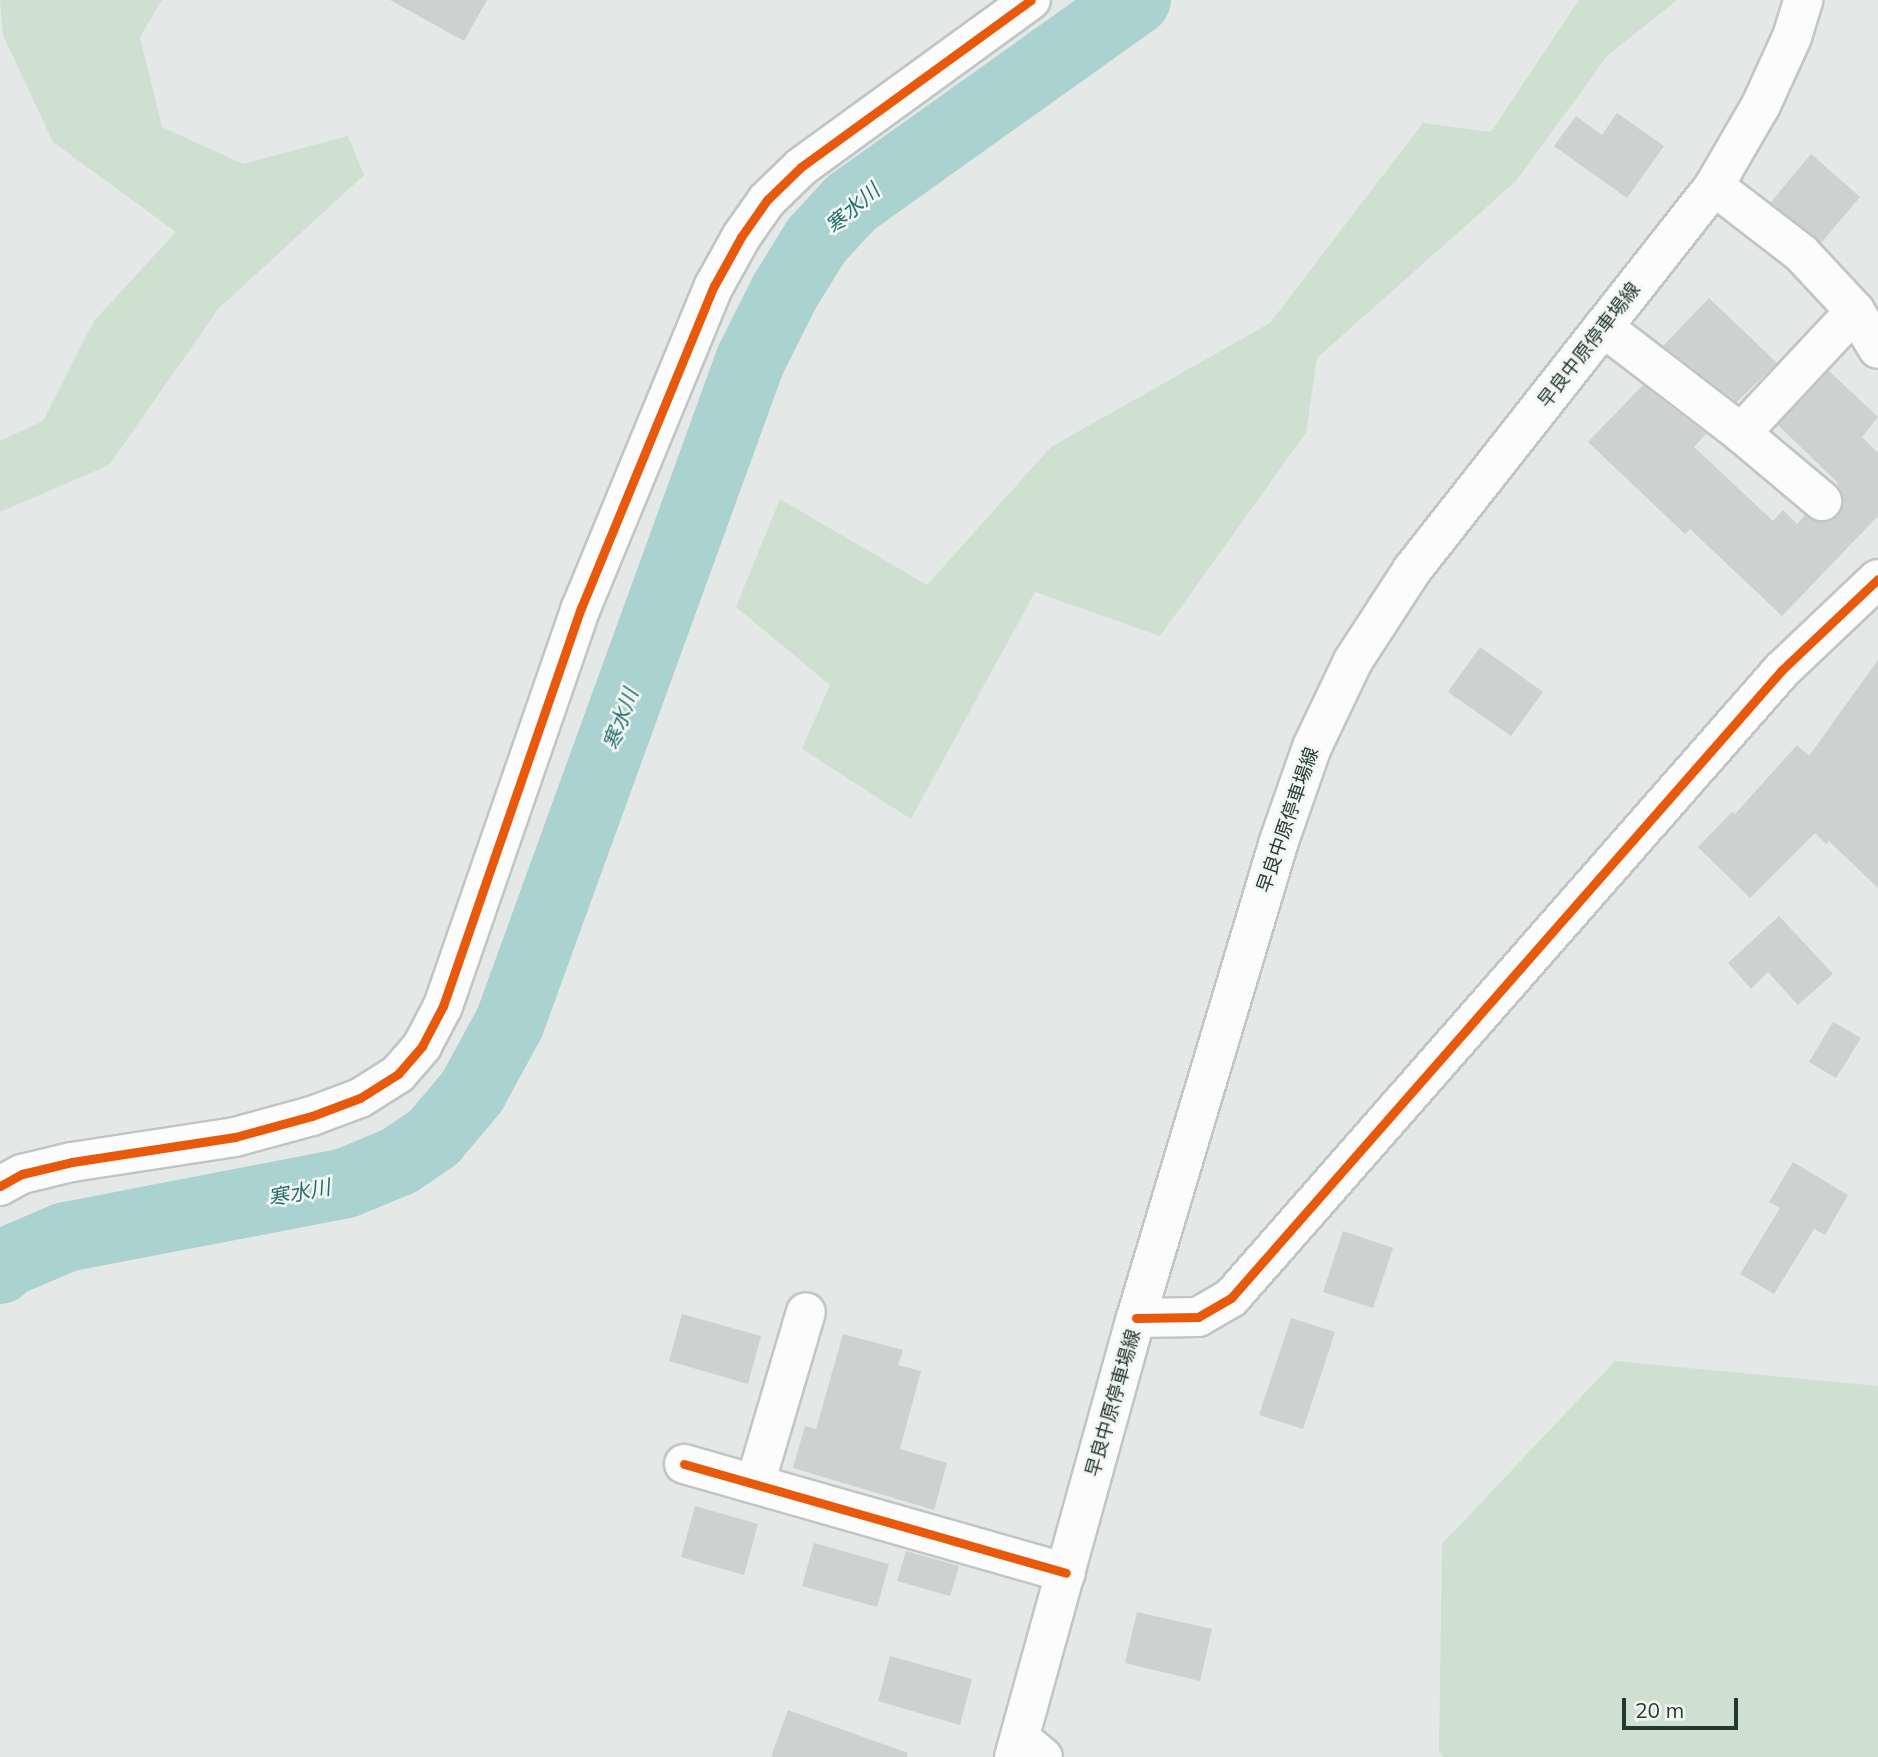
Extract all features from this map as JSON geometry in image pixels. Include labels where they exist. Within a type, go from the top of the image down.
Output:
[{"type":"street","points":[[0,1186],[22,1174],[59,1165],[235,1137],[312,1116],[360,1098],[398,1074],[422,1046],[443,1006],[581,608],[715,286],[741,237],[767,200],[801,167],[1031,0]]},
{"type":"street","name":"早良中原停車場線","points":[[1026,1751],[1066,1573],[1136,1318],[1278,844],[1312,747],[1353,661],[1412,570],[1714,186],[1761,105],[1792,37],[1803,0]]},
{"type":"street","points":[[1714,186],[1801,253],[1855,311],[1878,349]]},
{"type":"street","points":[[1741,433],[1855,311]]},
{"type":"street","points":[[1602,327],[1741,433],[1822,501]]},
{"type":"street","points":[[1136,1318],[1198,1317],[1231,1298],[1782,670],[1878,579]]},
{"type":"street","points":[[755,1484],[806,1312]]},
{"type":"street","points":[[684,1464],[1066,1573]]},
{"type":"green space","points":[[0,0],[162,0],[140,37],[162,127],[243,164],[348,136],[364,175],[219,308],[109,465],[0,512],[0,441],[43,421],[94,321],[176,232],[53,142],[3,35]]},
{"type":"green space","points":[[1579,0],[1677,0],[1608,55],[1516,181],[1317,358],[1306,433],[1160,636],[1035,592],[911,819],[802,749],[830,685],[736,607],[780,499],[927,585],[1051,447],[1270,323],[1423,123],[1491,132]]},
{"type":"green space","points":[[1615,1361],[1878,1386],[1878,1757],[1443,1757],[1439,1750],[1442,1544]]},
{"type":"building","points":[[390,0],[487,0],[464,41]]},
{"type":"building","points":[[1617,113],[1664,146],[1627,198],[1554,146],[1576,116],[1602,135]]},
{"type":"building","points":[[1811,154],[1860,197],[1821,243],[1771,202]]},
{"type":"building","points":[[1709,298],[1777,363],[1737,402],[1663,346]]},
{"type":"building","points":[[1829,371],[1878,417],[1862,437],[1878,453],[1878,516],[1782,616],[1690,529],[1685,534],[1588,442],[1643,385],[1706,434],[1694,447],[1773,521],[1783,510],[1797,524],[1805,515],[1818,522],[1829,522],[1838,516],[1843,505],[1837,482],[1778,425]]},
{"type":"building","points":[[1480,647],[1543,692],[1511,736],[1448,692]]},
{"type":"building","points":[[1878,660],[1878,888],[1829,841],[1826,844],[1815,833],[1750,898],[1698,847],[1732,812],[1735,814],[1797,745],[1809,756]]},
{"type":"building","points":[[1779,916],[1833,974],[1798,1005],[1768,972],[1751,989],[1728,963]]},
{"type":"building","points":[[1833,1022],[1861,1038],[1836,1078],[1809,1062]]},
{"type":"building","points":[[1793,1162],[1848,1195],[1825,1235],[1814,1229],[1774,1294],[1740,1274],[1780,1208],[1769,1202]]},
{"type":"building","points":[[1343,1231],[1393,1248],[1373,1308],[1323,1292]]},
{"type":"building","points":[[682,1314],[761,1336],[748,1384],[669,1361]]},
{"type":"building","points":[[1291,1318],[1335,1332],[1303,1429],[1259,1415]]},
{"type":"building","points":[[843,1334],[903,1350],[898,1365],[921,1371],[900,1449],[947,1463],[934,1510],[793,1468],[805,1426],[816,1429]]},
{"type":"building","points":[[695,1506],[758,1524],[744,1575],[681,1557]]},
{"type":"building","points":[[814,1543],[889,1564],[877,1607],[802,1586]]},
{"type":"building","points":[[906,1551],[959,1566],[950,1596],[897,1581]]},
{"type":"building","points":[[1137,1612],[1212,1629],[1200,1681],[1125,1663]]},
{"type":"building","points":[[890,1656],[972,1679],[960,1725],[878,1701]]},
{"type":"building","points":[[788,1710],[908,1753],[907,1757],[771,1757]]},
{"type":"waterway","name":"寒水川","points":[[0,1269],[7,1262],[66,1237],[346,1183],[399,1161],[434,1137],[472,1092],[510,1022],[750,361],[784,293],[816,241],[851,203],[1136,0]]},
{"type":"cycle path","points":[[0,1186],[22,1174],[72,1162],[235,1137],[312,1116],[360,1098],[398,1074],[422,1046],[443,1006],[581,608],[714,286],[741,237],[767,200],[801,167],[1031,0]]},
{"type":"cycle path","points":[[1136,1318],[1198,1317],[1231,1298],[1782,670],[1878,579]]},
{"type":"cycle path","points":[[684,1464],[1066,1573]]}]
